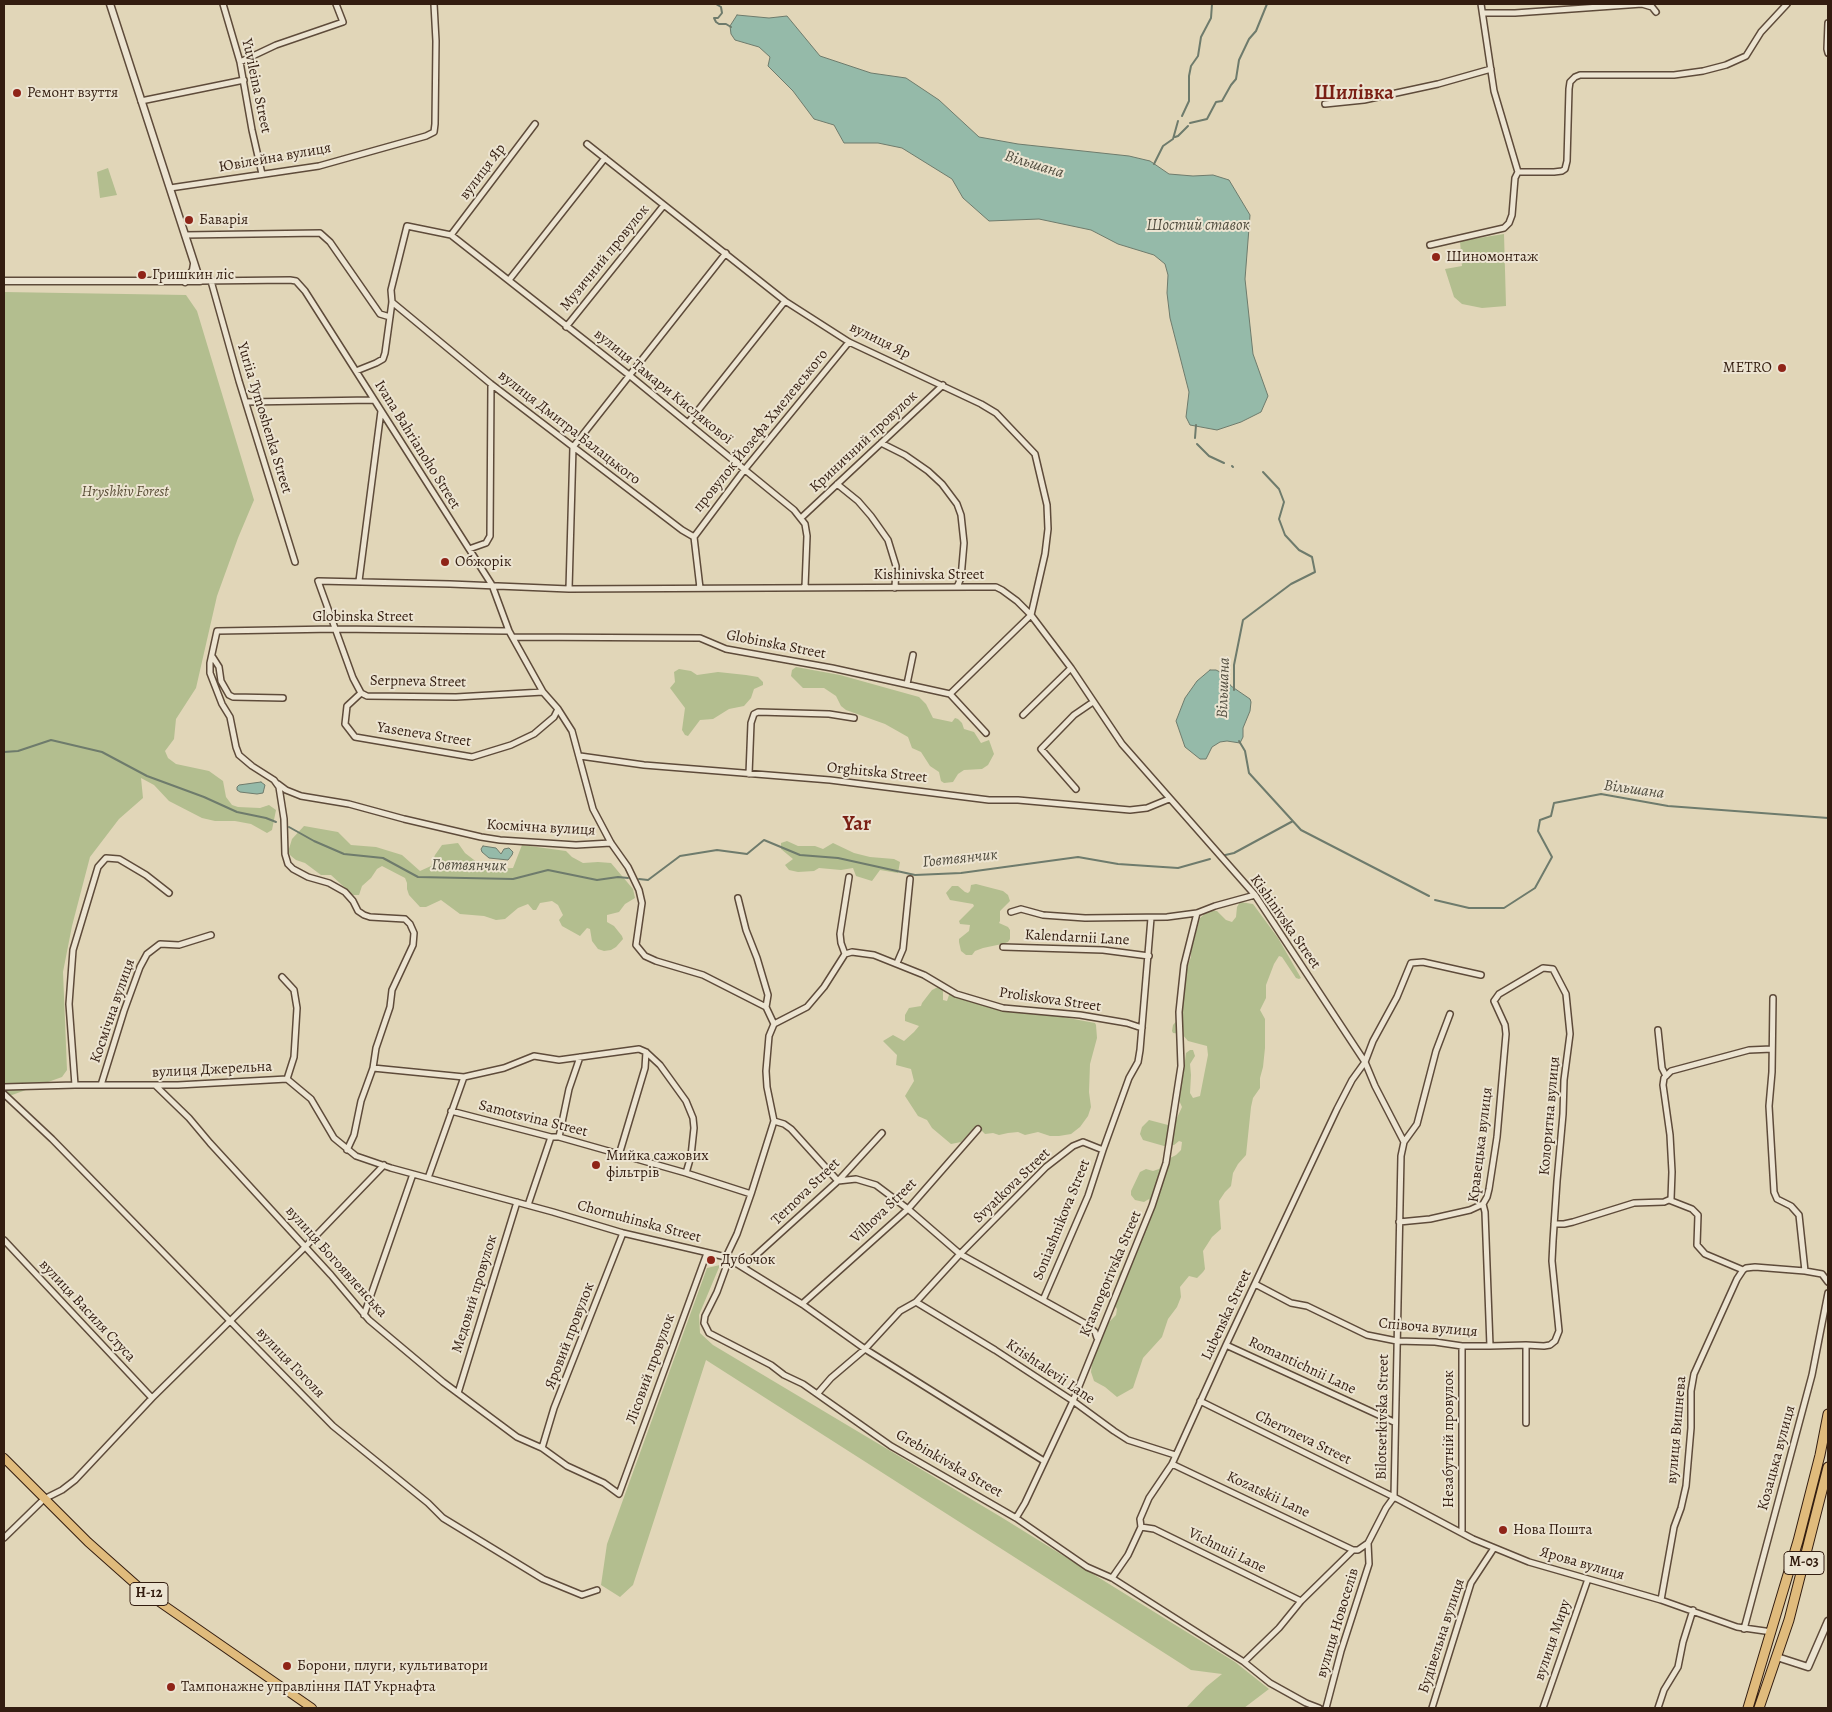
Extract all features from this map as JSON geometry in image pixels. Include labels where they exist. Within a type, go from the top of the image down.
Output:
[{"type":"highway","name":"М-03","points":[[1748,1708],[1772,1632],[1813,1484],[1828,1414]]},
{"type":"highway","name":"М-03","points":[[1759,1708],[1777,1657],[1802,1573],[1828,1467]]},
{"type":"main road","name":"Н-12","points":[[4,1458],[88,1542],[142,1590],[312,1708]]},
{"type":"street","points":[[4,281],[200,281],[110,4]]},
{"type":"street","name":"Yuvileina Street","points":[[223,4],[240,62],[262,174]]},
{"type":"street","points":[[240,62],[276,45],[343,22],[336,4]]},
{"type":"street","name":"Ювілейна вулиця","points":[[170,188],[319,166],[426,136],[434,132],[436,41],[434,4]]},
{"type":"street","points":[[1430,245],[1504,228],[1509,223],[1512,215],[1515,178],[1518,172],[1503,123],[1491,69],[1482,4]]},
{"type":"street","points":[[1484,13],[1515,13],[1642,4],[1652,7],[1656,12]]},
{"type":"street","points":[[1518,172],[1562,171],[1565,168],[1567,161],[1569,90],[1570,82],[1575,77],[1580,75],[1674,75],[1703,71],[1726,65],[1746,56],[1761,32],[1787,4]]},
{"type":"street","points":[[1828,23],[1828,53]]},
{"type":"street","points":[[1324,104],[1364,100],[1438,84],[1491,69]]},
{"type":"street","points":[[141,101],[244,80]]},
{"type":"street","name":"вулиця Яр","points":[[451,235],[535,124]]},
{"type":"street","name":"вулиця Яр","points":[[587,144],[785,301],[849,342],[943,385],[996,413],[1035,454],[1047,505],[1048,530],[1045,554],[1031,615]]},
{"type":"street","points":[[509,280],[605,158]]},
{"type":"street","name":"Музичний провулок","points":[[566,327],[664,205]]},
{"type":"street","points":[[356,371],[383,358],[385,353],[392,302],[391,290],[407,226],[451,235]]},
{"type":"street","points":[[184,235],[320,233],[330,242],[380,314],[390,317]]},
{"type":"street","name":"вулиця Тамари Кислякової","points":[[451,235],[629,375],[745,469],[801,518]]},
{"type":"street","points":[[569,589],[572,447],[726,253]]},
{"type":"street","points":[[184,282],[193,270],[194,263]]},
{"type":"street","name":"Ivana Bahrianoho Street","points":[[200,281],[282,279],[296,281],[310,298],[492,585],[509,631],[544,692],[558,709]]},
{"type":"street","name":"Yuriia Tymoshenka Street","points":[[211,281],[295,562]]},
{"type":"street","points":[[688,423],[785,301]]},
{"type":"street","name":"вулиця Дмитра Балацького","points":[[392,302],[572,447],[682,530],[694,536]]},
{"type":"street","name":"провулок Йозефа Хмелевського","points":[[694,536],[745,469],[849,342]]},
{"type":"street","points":[[469,549],[486,543],[490,536],[492,384]]},
{"type":"street","name":"Криничний провулок","points":[[801,518],[943,385]]},
{"type":"street","points":[[246,402],[373,400]]},
{"type":"street","points":[[359,581],[381,411]]},
{"type":"street","points":[[881,443],[928,471],[942,484],[956,504],[961,515],[964,543],[961,578],[957,587]]},
{"type":"street","points":[[837,484],[858,501],[888,540],[896,566],[895,588]]},
{"type":"street","points":[[801,518],[805,524],[807,536],[805,587]]},
{"type":"street","points":[[694,536],[700,588]]},
{"type":"street","name":"Kishinivska Street","points":[[318,581],[492,585],[569,589],[996,587],[1002,590],[1031,615],[1071,668],[1122,744],[1168,799],[1255,895],[1365,1062],[1375,1086],[1404,1142]]},
{"type":"street","name":"Serpneva Street","points":[[318,581],[353,678],[361,693],[367,696],[456,697],[544,692]]},
{"type":"street","points":[[986,733],[950,694],[1031,615]]},
{"type":"street","name":"Globinska Street","points":[[217,632],[334,629],[509,631]]},
{"type":"street","name":"Космічна вулиця","points":[[217,632],[210,663],[210,673],[222,704],[230,718],[236,747],[244,760],[286,790],[301,796],[348,804],[404,819],[500,840],[576,845],[611,843],[594,810],[572,731],[558,709]]},
{"type":"street","name":"Globinska Street","points":[[512,636],[700,638],[726,649],[832,668],[950,694]]},
{"type":"street","points":[[907,684],[913,655]]},
{"type":"street","points":[[212,656],[219,668],[221,681],[228,695],[233,697],[283,698]]},
{"type":"street","points":[[1023,715],[1071,668]]},
{"type":"street","name":"Yaseneva Street","points":[[361,693],[347,706],[345,724],[354,736],[472,757],[534,734],[554,717],[558,709]]},
{"type":"street","points":[[1076,789],[1041,749],[1074,715],[1093,702]]},
{"type":"street","points":[[749,774],[751,723],[754,714],[763,712],[829,714],[854,718]]},
{"type":"street","name":"Orghitska Street","points":[[580,756],[644,765],[830,780],[989,800],[1018,800],[1130,810],[1147,808],[1168,799]]},
{"type":"street","points":[[274,780],[281,793],[284,819],[283,836],[288,864],[293,870],[330,884],[345,892],[353,901],[358,911],[364,915],[405,919],[410,924],[414,933],[413,946],[392,990],[390,1007],[376,1048],[373,1068],[361,1101],[354,1135],[347,1150]]},
{"type":"street","points":[[611,843],[628,867],[639,890],[642,903],[636,945],[645,956],[703,975],[766,1007]]},
{"type":"street","name":"Космічна вулиця","points":[[75,1085],[69,1004],[73,950],[98,867],[106,858],[119,860],[146,875],[169,893]]},
{"type":"street","points":[[728,1258],[774,1121],[767,1087],[766,1071],[769,1036],[774,1024],[807,1007],[824,987],[845,954],[840,934],[849,877]]},
{"type":"street","points":[[897,963],[902,948],[910,879]]},
{"type":"street","points":[[1011,912],[1021,909],[1043,915],[1085,918],[1182,916],[1255,895]]},
{"type":"street","points":[[738,898],[746,930],[757,958],[768,996],[766,1007],[774,1024]]},
{"type":"street","name":"Krasnogorivska Street","points":[[1016,1518],[1026,1503],[1073,1401],[1152,1206],[1166,1163],[1181,1066],[1179,1012],[1184,964],[1197,913]]},
{"type":"street","points":[[1103,1150],[1129,1078],[1138,1062],[1151,918]]},
{"type":"street","name":"Космічна вулиця","points":[[101,1086],[124,1011],[140,967],[147,954],[160,944],[179,945],[211,935]]},
{"type":"street","name":"Kalendarnii Lane","points":[[1003,947],[1102,950],[1149,956]]},
{"type":"street","name":"Proliskova Street","points":[[845,954],[852,952],[897,963],[936,981],[956,994],[1003,1008],[1080,1016],[1126,1023],[1142,1028]]},
{"type":"street","name":"Lubenska Street","points":[[1112,1578],[1128,1555],[1141,1528],[1140,1519],[1149,1498],[1172,1464],[1226,1345],[1352,1080],[1365,1062],[1373,1041],[1397,997],[1411,963],[1423,962],[1481,975]]},
{"type":"street","name":"Колоритна вулиця","points":[[1498,1009],[1494,1001],[1500,994],[1543,968],[1554,969],[1566,994],[1570,1034],[1564,1080],[1552,1261],[1558,1331],[1555,1341],[1550,1345]]},
{"type":"street","points":[[282,977],[294,990],[297,1008],[294,1056],[287,1079]]},
{"type":"street","points":[[1773,998],[1769,1106],[1774,1192],[1778,1199],[1791,1206],[1799,1215],[1805,1271]]},
{"type":"street","name":"Кравецька вулиця","points":[[1490,1346],[1486,1212],[1483,1204],[1489,1188],[1497,1138],[1506,1034],[1505,1025],[1498,1009]]},
{"type":"street","points":[[1404,1142],[1417,1124],[1436,1052],[1450,1014]]},
{"type":"street","points":[[1658,1030],[1662,1068],[1666,1076]]},
{"type":"street","points":[[373,1068],[464,1077],[504,1068],[534,1056],[559,1060],[639,1049],[646,1052],[660,1065],[686,1101],[694,1128],[686,1173]]},
{"type":"street","points":[[1554,1224],[1573,1222],[1634,1203],[1664,1202],[1669,1200],[1672,1196],[1672,1172],[1669,1126],[1663,1085],[1666,1076],[1671,1071],[1749,1050],[1772,1049]]},
{"type":"street","points":[[619,1155],[645,1068],[646,1052]]},
{"type":"street","points":[[559,1137],[569,1089],[580,1057]]},
{"type":"street","points":[[428,1178],[464,1077]]},
{"type":"street","name":"вулиця Джерельна","points":[[4,1087],[75,1085],[156,1086],[287,1079],[311,1099],[334,1138],[347,1150],[356,1156],[384,1165]]},
{"type":"street","name":"вулиця Богоявленська","points":[[156,1086],[189,1118],[364,1315],[435,1376],[517,1437],[542,1448],[567,1466],[604,1483],[619,1494]]},
{"type":"street","name":"вулиця Гоголя","points":[[4,1094],[52,1139],[333,1426],[444,1518],[543,1578],[582,1595],[597,1590]]},
{"type":"street","name":"Samotsvina Street","points":[[451,1111],[551,1137],[559,1137],[686,1173],[751,1194]]},
{"type":"street","points":[[774,1121],[784,1124],[791,1129],[838,1181],[856,1179],[876,1184],[960,1254],[1086,1324],[1095,1332],[1097,1338]]},
{"type":"street","name":"Vilhova Street","points":[[802,1304],[908,1209],[978,1129]]},
{"type":"street","name":"Ternova Street","points":[[743,1267],[838,1181],[882,1132]]},
{"type":"street","points":[[528,1205],[551,1137]]},
{"type":"street","name":"Svyatkova Street","points":[[818,1393],[831,1378],[865,1349],[900,1311],[916,1302],[960,1254],[1046,1168],[1073,1146],[1083,1142],[1103,1150]]},
{"type":"street","name":"Bilotserkivska Street","points":[[1368,1543],[1386,1508],[1394,1497],[1400,1156],[1404,1142]]},
{"type":"street","name":"Soniashnikova Street","points":[[1043,1300],[1088,1196],[1103,1150]]},
{"type":"street","points":[[4,1538],[44,1499],[62,1490],[75,1480],[152,1398],[304,1248],[384,1165]]},
{"type":"street","name":"Chornuhinska Street","points":[[384,1165],[624,1233],[728,1258],[802,1304],[865,1349],[1044,1461]]},
{"type":"street","points":[[364,1315],[413,1174]]},
{"type":"street","points":[[1669,1200],[1692,1209],[1698,1215],[1697,1240],[1700,1250],[1705,1254],[1743,1270],[1755,1267],[1805,1271],[1822,1274],[1828,1282]]},
{"type":"street","name":"Медовий провулок","points":[[458,1393],[517,1202]]},
{"type":"street","points":[[1399,1222],[1430,1219],[1470,1210],[1483,1204]]},
{"type":"street","name":"Яровий провулок","points":[[542,1448],[554,1408],[624,1233]]},
{"type":"street","name":"вулиця Василя Стуса","points":[[4,1240],[152,1398]]},
{"type":"street","name":"Лісовий провулок","points":[[619,1494],[707,1253]]},
{"type":"street","name":"Grebinkivska Street","points":[[728,1258],[717,1292],[705,1316],[706,1329],[718,1339],[771,1365],[784,1375],[818,1393],[832,1406],[867,1428],[890,1446],[1016,1518],[1087,1567],[1112,1578],[1244,1662],[1270,1683],[1319,1708]]},
{"type":"street","name":"вулиця Вишнева","points":[[1661,1600],[1674,1527],[1686,1486],[1691,1428],[1691,1391],[1694,1374],[1736,1279],[1743,1270]]},
{"type":"street","name":"Співоча вулиця","points":[[1255,1284],[1291,1303],[1307,1306],[1367,1335],[1397,1341],[1435,1342],[1462,1346],[1550,1345]]},
{"type":"street","name":"Козацька вулиця","points":[[1744,1629],[1812,1376],[1828,1293]]},
{"type":"street","name":"Krishtalevii Lane","points":[[916,1302],[995,1350],[1128,1440],[1175,1455]]},
{"type":"street","name":"Romantichnii Lane","points":[[1226,1345],[1394,1422]]},
{"type":"street","points":[[1526,1345],[1526,1423]]},
{"type":"street","name":"Незабутній провулок","points":[[1462,1346],[1462,1533]]},
{"type":"street","name":"Chervneva Street","points":[[1200,1401],[1394,1497]]},
{"type":"street","name":"Kozatskii Lane","points":[[1172,1464],[1353,1550]]},
{"type":"street","name":"Ярова вулиця","points":[[1394,1497],[1462,1533],[1529,1562],[1661,1600],[1744,1629],[1772,1632]]},
{"type":"street","name":"Vichnuii Lane","points":[[1141,1528],[1154,1529],[1301,1601]]},
{"type":"street","points":[[1244,1662],[1279,1628],[1301,1601],[1353,1550],[1358,1550],[1368,1543]]},
{"type":"street","name":"вулиця Новоселів","points":[[1326,1708],[1369,1564],[1368,1543]]},
{"type":"street","name":"Будівельна вулиця","points":[[1432,1708],[1471,1583],[1494,1548]]},
{"type":"street","name":"вулиця Миру","points":[[1543,1708],[1588,1579]]},
{"type":"street","points":[[1658,1708],[1664,1690],[1678,1667],[1683,1642],[1693,1610]]},
{"type":"street","points":[[1777,1657],[1808,1667],[1828,1621]]},
{"type":"green space","points":[[108,168],[117,195],[100,198],[97,172]]},
{"type":"green space","points":[[1504,234],[1506,306],[1482,308],[1462,304],[1454,297],[1445,269],[1462,266],[1460,241]]},
{"type":"green space","name":"Hryshkiv Forest","points":[[4,292],[186,295],[197,311],[254,500],[217,596],[196,688],[176,719],[174,739],[165,751],[168,758],[176,764],[209,771],[223,781],[226,797],[232,805],[260,808],[269,805],[276,810],[272,830],[267,833],[251,824],[202,818],[169,801],[154,785],[141,778],[143,798],[119,819],[90,857],[72,926],[63,972],[67,1070],[62,1077],[12,1095],[4,1095]]},
{"type":"green space","points":[[796,667],[840,675],[919,697],[926,704],[933,718],[952,722],[955,718],[958,719],[964,729],[974,732],[981,743],[989,740],[994,754],[988,765],[982,769],[964,770],[958,774],[953,782],[944,783],[941,781],[939,772],[930,766],[921,752],[912,748],[908,737],[885,724],[846,710],[841,706],[836,696],[824,688],[803,688],[791,676],[792,670]]},
{"type":"green space","points":[[679,669],[691,671],[697,675],[718,672],[758,677],[763,682],[763,685],[754,689],[751,698],[744,706],[729,709],[713,719],[700,720],[688,736],[682,730],[685,708],[670,688],[675,682],[674,672]]},
{"type":"green space","points":[[304,826],[338,832],[351,845],[376,847],[402,855],[420,871],[431,866],[435,855],[442,845],[458,843],[465,853],[490,869],[513,868],[522,845],[566,851],[583,863],[611,863],[633,889],[635,898],[625,904],[619,912],[607,915],[607,922],[614,926],[623,939],[616,947],[604,951],[598,949],[592,941],[590,929],[587,928],[580,936],[562,926],[559,920],[563,915],[558,905],[552,901],[540,903],[536,910],[533,910],[528,904],[518,908],[505,919],[496,920],[484,916],[460,914],[441,900],[426,907],[420,907],[409,895],[405,878],[382,866],[362,886],[359,895],[353,895],[331,875],[321,875],[305,863],[296,860],[288,852],[292,839]]},
{"type":"green space","points":[[787,841],[798,846],[815,846],[823,849],[833,843],[854,853],[870,857],[894,859],[900,862],[898,873],[880,870],[872,881],[856,876],[853,868],[841,870],[819,868],[814,871],[798,872],[789,870],[785,865],[793,859],[781,849],[781,843]]},
{"type":"green space","points":[[976,884],[1003,891],[1008,895],[1010,901],[1000,911],[999,923],[1008,927],[1010,939],[1008,942],[983,948],[975,951],[972,955],[966,955],[961,951],[959,939],[969,931],[970,925],[960,924],[959,921],[974,906],[973,904],[950,900],[946,893],[952,886],[958,886],[968,893],[971,885]]},
{"type":"green space","points":[[1240,902],[1253,904],[1278,938],[1301,978],[1296,978],[1282,957],[1279,956],[1266,985],[1266,998],[1260,1010],[1265,1019],[1265,1048],[1260,1088],[1253,1098],[1251,1107],[1246,1155],[1233,1173],[1231,1186],[1219,1201],[1221,1229],[1212,1237],[1203,1251],[1205,1269],[1203,1272],[1197,1278],[1189,1276],[1180,1287],[1181,1297],[1177,1307],[1168,1319],[1162,1337],[1143,1358],[1133,1388],[1117,1397],[1094,1381],[1090,1358],[1104,1327],[1116,1315],[1117,1309],[1111,1301],[1120,1272],[1130,1261],[1141,1242],[1150,1202],[1149,1199],[1144,1202],[1135,1200],[1131,1195],[1131,1191],[1140,1172],[1146,1169],[1153,1171],[1159,1169],[1164,1161],[1181,1150],[1182,1142],[1179,1141],[1174,1145],[1164,1146],[1143,1140],[1140,1134],[1142,1127],[1149,1120],[1168,1125],[1176,1120],[1182,1107],[1178,1098],[1186,1053],[1190,1050],[1193,1050],[1195,1056],[1190,1064],[1190,1093],[1193,1098],[1200,1096],[1208,1055],[1207,1046],[1188,1041],[1182,1034],[1173,1033],[1173,1025],[1181,1016],[1186,970],[1200,918],[1208,911],[1217,911],[1226,920],[1232,922],[1236,917],[1237,907]]},
{"type":"green space","points":[[938,987],[943,991],[943,1000],[947,1001],[950,992],[955,989],[964,997],[976,1003],[1015,1013],[1041,1013],[1095,1023],[1097,1038],[1090,1064],[1089,1092],[1091,1107],[1088,1116],[1080,1127],[1071,1134],[1059,1136],[1050,1136],[1038,1132],[1025,1135],[1018,1132],[999,1135],[993,1133],[985,1134],[981,1130],[972,1130],[961,1142],[951,1144],[932,1128],[927,1120],[918,1116],[905,1096],[914,1081],[911,1069],[896,1065],[897,1055],[883,1041],[893,1035],[904,1041],[914,1032],[919,1026],[905,1021],[905,1015],[909,1008],[921,1006],[932,990]]},
{"type":"green space","points":[[720,1265],[699,1315],[700,1333],[713,1345],[1001,1517],[1235,1662],[1269,1689],[1244,1708],[1186,1708],[1206,1687],[1222,1674],[1191,1670],[706,1360],[633,1585],[620,1597],[601,1585],[607,1544],[707,1268]]},
{"type":"water","name":"Шостий ставок","points":[[737,15],[769,18],[787,16],[820,56],[871,73],[906,78],[939,100],[979,137],[1018,144],[1129,156],[1150,161],[1169,174],[1213,175],[1229,180],[1250,215],[1245,279],[1253,354],[1268,396],[1261,412],[1241,422],[1217,430],[1190,425],[1186,417],[1189,392],[1170,318],[1167,293],[1168,275],[1165,264],[1154,255],[1118,244],[1091,230],[1039,219],[989,221],[963,198],[952,179],[902,148],[878,143],[844,143],[834,125],[814,119],[793,91],[768,66],[770,57],[759,47],[735,40],[731,34],[730,26]]},
{"type":"water","points":[[1210,670],[1222,673],[1231,686],[1250,699],[1250,711],[1243,728],[1243,737],[1240,743],[1220,742],[1212,747],[1206,759],[1200,759],[1185,747],[1176,721],[1185,698],[1197,681]]},
{"type":"water","points":[[261,782],[265,785],[263,793],[257,794],[237,790],[239,785]]},
{"type":"water","points":[[483,846],[496,848],[501,854],[504,849],[509,848],[513,852],[508,860],[489,858],[482,852]]},
{"type":"waterway","name":"Вільшана","points":[[716,4],[721,7],[722,13],[718,18],[714,18],[716,22],[731,27]]},
{"type":"waterway","points":[[1182,116],[1189,101],[1191,66],[1198,56],[1201,37],[1211,18],[1212,4]]},
{"type":"waterway","points":[[1190,123],[1207,119],[1216,102],[1222,101],[1236,79],[1239,60],[1249,39],[1256,31],[1267,4]]},
{"type":"waterway","points":[[1154,164],[1163,146],[1173,139],[1178,121]]},
{"type":"waterway","points":[[1175,137],[1188,126]]},
{"type":"waterway","name":"Вільшана","points":[[1195,438],[1196,425]]},
{"type":"waterway","name":"Вільшана","points":[[1197,444],[1209,456],[1224,463]]},
{"type":"waterway","name":"Вільшана","points":[[1234,690],[1234,665],[1243,620],[1291,584],[1315,572],[1312,557],[1299,550],[1285,535],[1279,519],[1284,502],[1279,489],[1263,472]]},
{"type":"waterway","name":"Говтвянчик","points":[[4,752],[18,751],[51,740],[102,752],[147,776],[204,797],[237,812],[276,822]]},
{"type":"waterway","name":"Вільшана","points":[[1239,741],[1245,751],[1249,773],[1301,830],[1429,896]]},
{"type":"waterway","name":"Вільшана","points":[[1435,900],[1469,908],[1504,908],[1535,888],[1552,857],[1538,831],[1540,820],[1551,816],[1554,803],[1601,794],[1668,806],[1828,818]]},
{"type":"waterway","name":"Говтвянчик","points":[[1221,856],[1234,853],[1293,821]]},
{"type":"waterway","name":"Говтвянчик","points":[[289,827],[314,841],[344,854],[383,858],[418,877],[513,879],[548,870],[597,880],[618,877],[628,878]]},
{"type":"waterway","name":"Говтвянчик","points":[[639,879],[648,880],[680,856],[717,850],[747,854],[764,840],[800,855],[838,858],[915,875],[961,873],[1078,857],[1118,864],[1178,868],[1210,859]]},
{"type":"place","name":"Ремонт взуття","points":[[17,93]]},
{"type":"place","name":"Баварія","points":[[189,220]]},
{"type":"place","name":"Шиномонтаж","points":[[1436,257]]},
{"type":"place","name":"Гришкин ліс","points":[[142,275]]},
{"type":"place","name":"METRO","points":[[1782,368]]},
{"type":"place","name":"Обжорік","points":[[445,562]]},
{"type":"place","name":"Мийка сажових фільтрів","points":[[596,1165]]},
{"type":"place","name":"Дубочок","points":[[711,1260]]},
{"type":"place","name":"Нова Пошта","points":[[1503,1530]]},
{"type":"place","name":"Борони, плуги, культиватори","points":[[287,1666]]},
{"type":"place","name":"Тампонажне управління ПАТ Укрнафта","points":[[171,1687]]},
{"type":"district","name":"Шилівка","points":[[1354,94]]},
{"type":"district","name":"Yar","points":[[857,825]]}]
